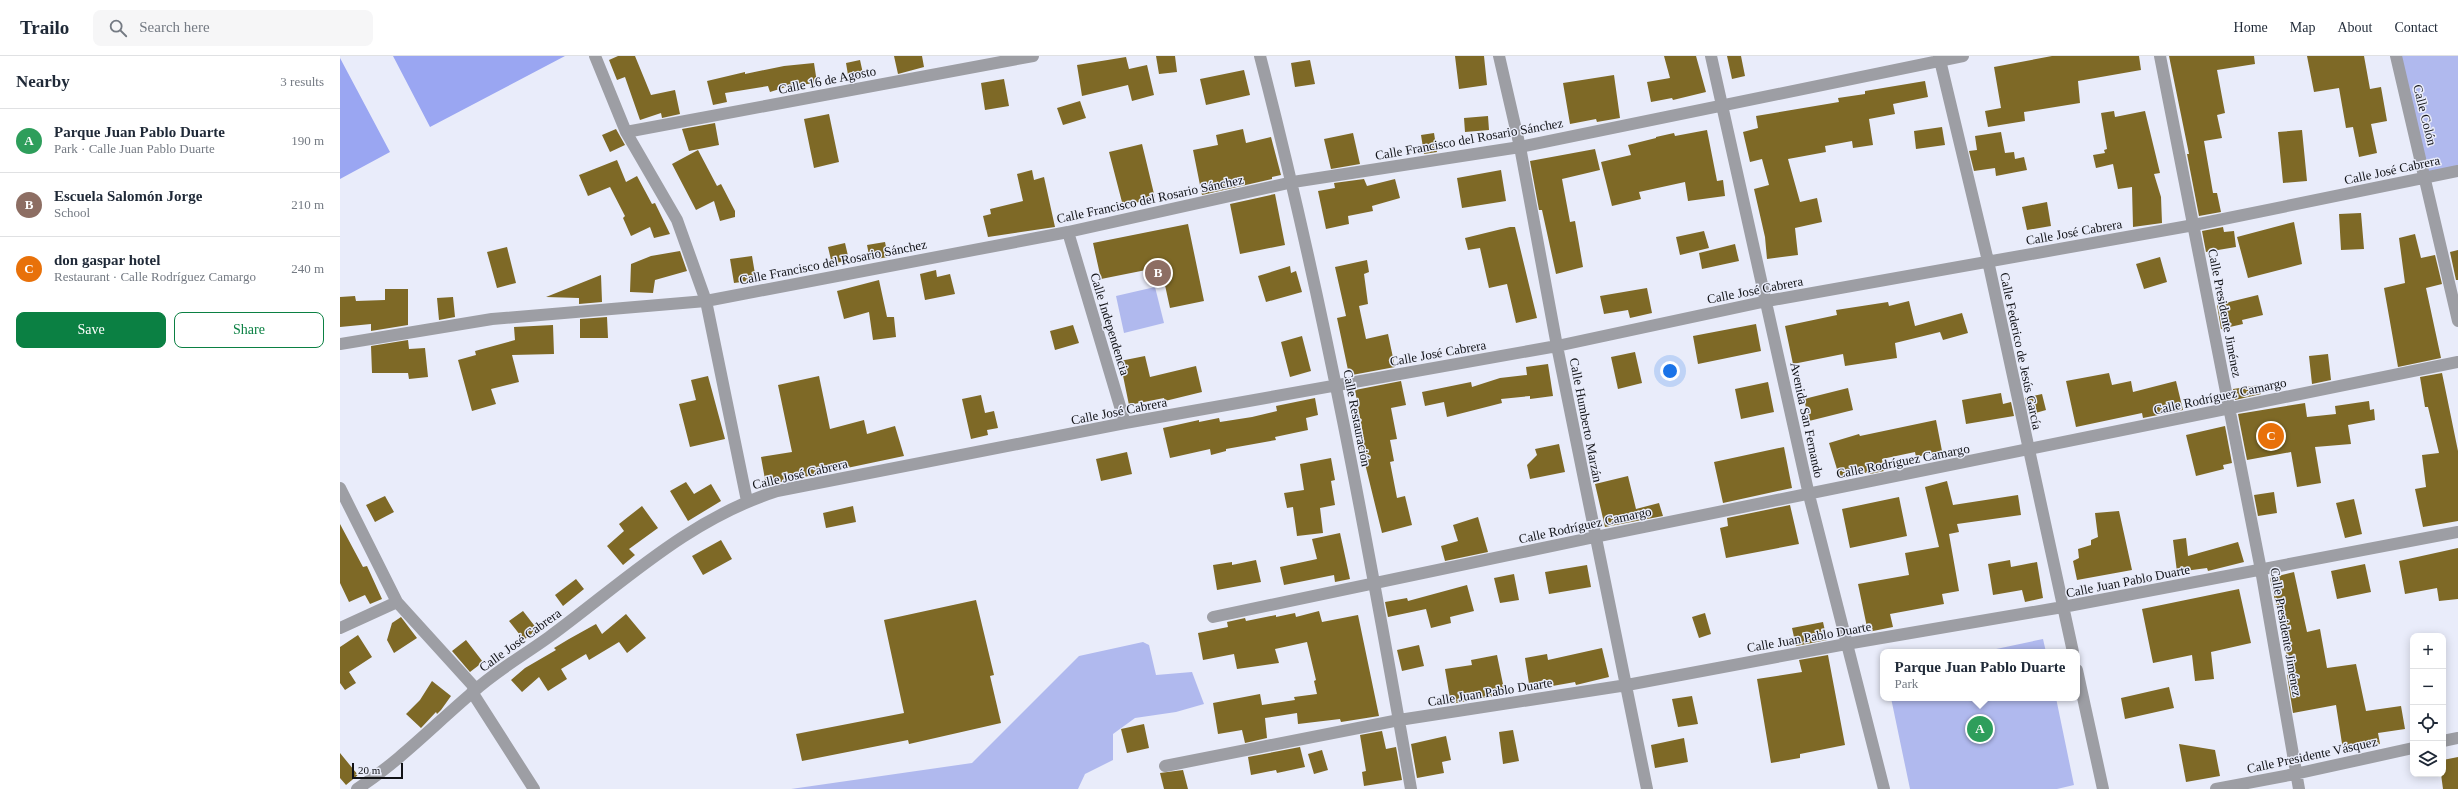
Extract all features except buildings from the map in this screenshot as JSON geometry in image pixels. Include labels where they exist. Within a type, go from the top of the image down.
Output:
[{"type":"street","points":[[595,56],[626,132],[677,220],[706,301],[747,501]]},
{"type":"street","name":"Calle 16 de Agosto","points":[[626,132],[1033,56]]},
{"type":"street","name":"Calle Restauración","points":[[1260,56],[1293,182],[1336,384],[1375,584],[1411,789]]},
{"type":"street","name":"Calle Humberto Marzán","points":[[1499,56],[1520,147],[1557,346],[1647,789]]},
{"type":"street","name":"Avenida San Fernando","points":[[1711,56],[1767,301],[1809,495],[1884,789]]},
{"type":"street","name":"Calle Francisco del Rosario Sánchez","points":[[340,344],[492,319],[706,301],[1068,232],[1293,182],[1520,147],[1940,58],[1963,56]]},
{"type":"street","name":"Calle Presidente Jiménez","points":[[2160,56],[2261,570],[2299,789]]},
{"type":"street","name":"Calle Colón","points":[[2396,56],[2426,178],[2458,321]]},
{"type":"street","name":"Calle Federico de Jesús García","points":[[1940,58],[1988,261],[2072,649]]},
{"type":"street","name":"Calle José Cabrera","points":[[357,789],[409,752],[474,691],[550,637],[655,554],[712,518],[747,501],[777,491],[1125,423],[1336,384],[1557,346],[1767,301],[2194,225],[2458,171]]},
{"type":"street","name":"Calle Independencia","points":[[1068,232],[1125,423]]},
{"type":"street","name":"Calle Rodríguez Camargo","points":[[1213,616],[2458,362]]},
{"type":"street","points":[[340,488],[397,602],[474,691],[534,789]]},
{"type":"street","name":"Calle Juan Pablo Duarte","points":[[1165,766],[1399,720],[1627,685],[1846,644],[2063,607],[2458,532]]},
{"type":"street","points":[[340,628],[397,602]]},
{"type":"street","points":[[2080,684],[2103,789]]},
{"type":"street","points":[[2446,740],[2458,738]]},
{"type":"street","name":"Calle Presidente Vásquez","points":[[2216,789],[2296,774],[2410,749]]},
{"type":"shaded area","points":[[393,56],[565,56],[430,127]]},
{"type":"shaded area","points":[[2396,56],[2458,56],[2458,171],[2426,177]]},
{"type":"shaded area","points":[[340,58],[390,152],[340,179]]},
{"type":"shaded area","points":[[1155,287],[1164,323],[1124,333],[1116,296]]},
{"type":"shaded area","points":[[2043,639],[2045,649],[1996,649]]},
{"type":"shaded area","points":[[1143,642],[1149,645],[1156,675],[1192,672],[1204,704],[1176,712],[1135,718],[1113,734],[1113,760],[1085,774],[1078,789],[791,789],[972,763],[1079,656]]},
{"type":"shaded area","points":[[1892,701],[2057,701],[2074,785],[2057,789],[1910,789]]},
{"type":"place","name":"Escuela Salomón Jorge","points":[[1158,273]]},
{"type":"place","name":"don gaspar hotel","points":[[2271,436]]},
{"type":"place","name":"Parque Juan Pablo Duarte","points":[[1980,729]]}]
